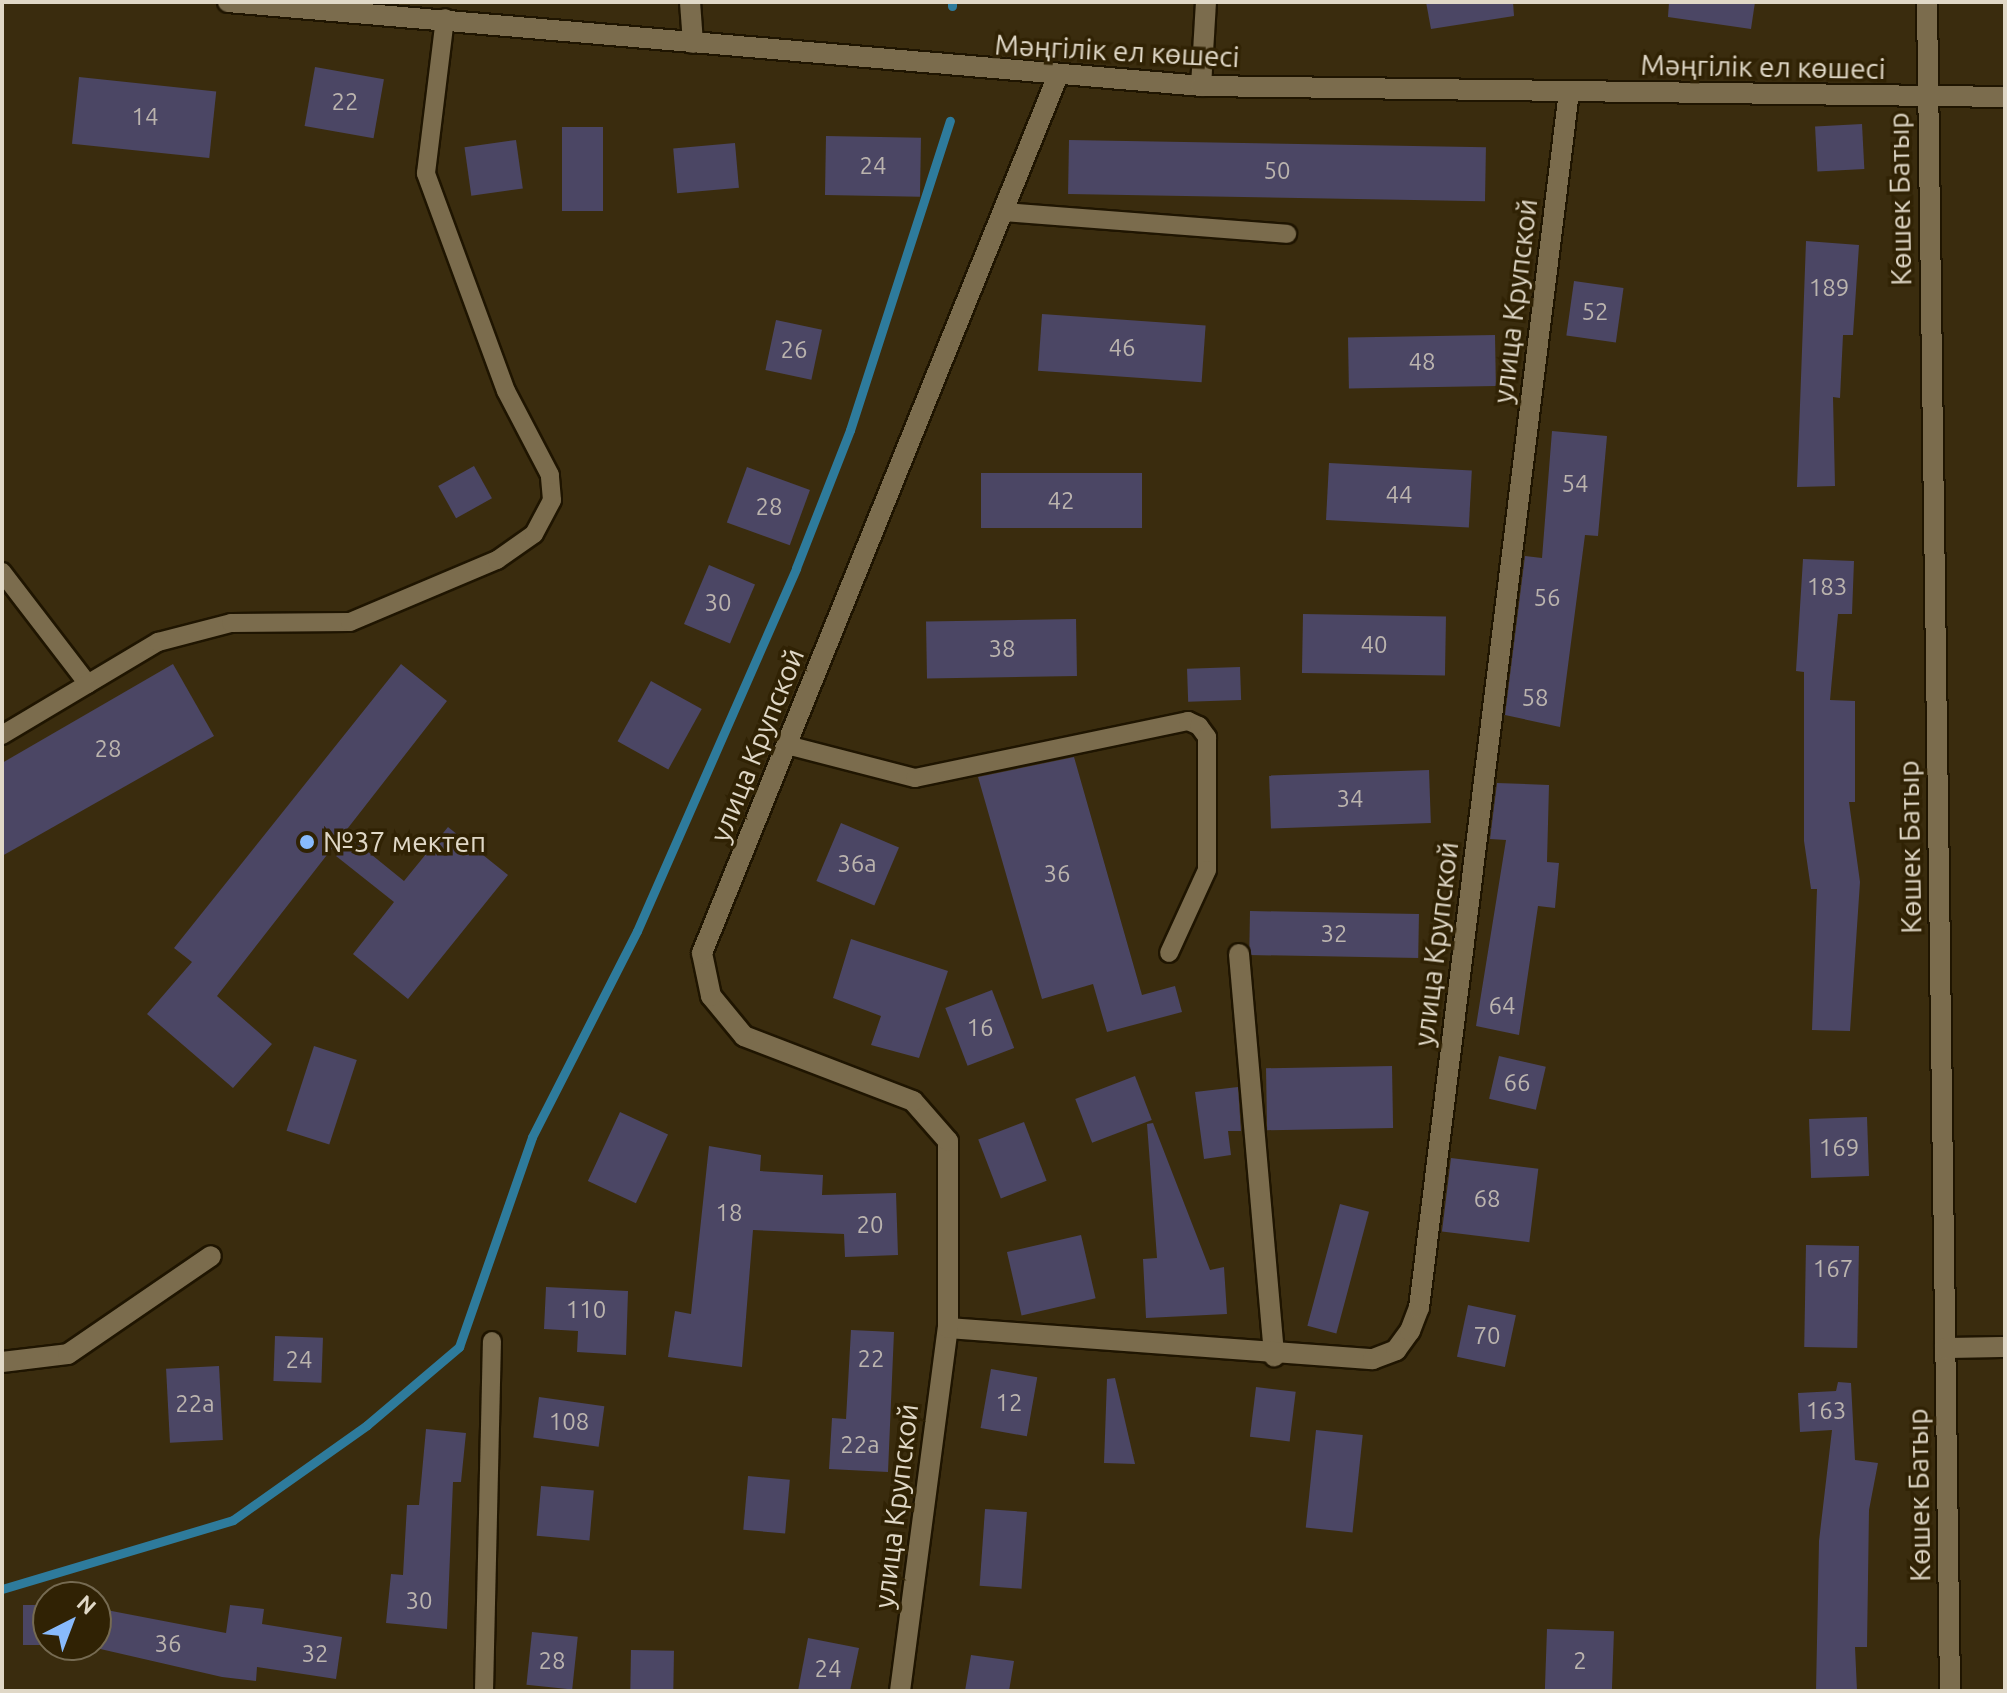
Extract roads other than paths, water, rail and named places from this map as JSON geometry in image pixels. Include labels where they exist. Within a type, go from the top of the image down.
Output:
[{"type":"street","name":"Мәңгілік ел көшесі","points":[[228,2],[445,18],[1057,78],[1201,86],[2005,97]]},
{"type":"street","points":[[690,2],[693,43]]},
{"type":"street","points":[[1201,86],[1206,2]]},
{"type":"street","name":"Көшек Батыр","points":[[1927,2],[1950,1691]]},
{"type":"street","name":"улица Крупской","points":[[900,1691],[948,1328],[948,1141],[933,1118],[913,1101],[744,1036],[711,996],[702,953],[1057,78]]},
{"type":"street","name":"улица Крупской","points":[[948,1328],[1274,1356],[1373,1359],[1396,1350],[1419,1308],[1569,92]]},
{"type":"street","points":[[1239,954],[1274,1356]]},
{"type":"street","points":[[2,1362],[68,1354],[211,1256]]},
{"type":"street","points":[[1945,1348],[2005,1347]]},
{"type":"lane","points":[[2,735],[158,642],[231,623],[350,622],[497,560],[534,534],[552,500],[550,475],[506,391],[426,173],[445,18]]},
{"type":"lane","points":[[1003,212],[1287,234]]},
{"type":"lane","points":[[2,572],[88,684]]},
{"type":"lane","points":[[787,745],[915,778],[1188,721],[1199,726],[1207,737],[1207,870],[1169,953]]},
{"type":"lane","points":[[484,1691],[492,1341]]},
{"type":"waterway","points":[[2,1589],[233,1520],[367,1425],[459,1347],[532,1137],[637,931],[796,568],[850,430],[950,121]]},
{"type":"place","name":"№37 мектеп","points":[[307,842]]}]
